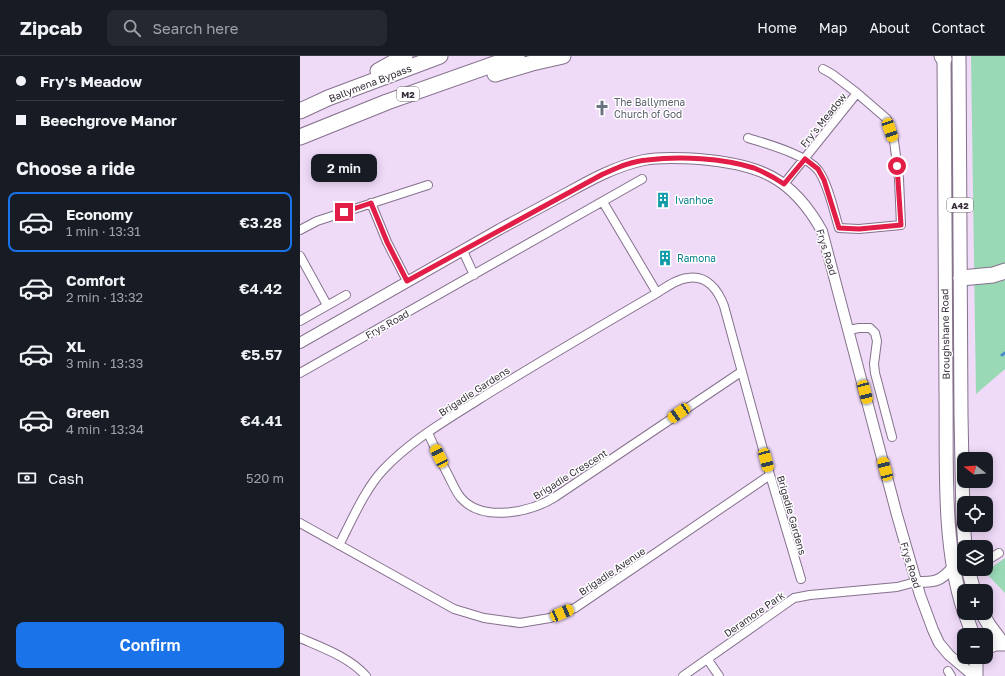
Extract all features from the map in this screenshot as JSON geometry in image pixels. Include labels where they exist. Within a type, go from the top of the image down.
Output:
[{"type":"highway","points":[[328,98],[405,56]]},
{"type":"highway","name":"Ballymena Bypass","points":[[300,111],[328,98],[440,56]]},
{"type":"highway","name":"M2","points":[[300,137],[387,102],[517,56]]},
{"type":"highway","points":[[387,102],[563,56]]},
{"type":"highway","points":[[961,278],[993,275],[1005,271]]},
{"type":"main road","name":"Broughshane Road","points":[[959,56],[961,414],[965,540]]},
{"type":"main road","name":"Broughshane Road","points":[[943,57],[944,264],[948,519],[954,572],[957,584]]},
{"type":"main road","points":[[944,264],[954,276],[961,278]]},
{"type":"main road","points":[[986,620],[1004,644]]},
{"type":"main road","points":[[993,647],[996,644],[1004,644]]},
{"type":"street","name":"Fry's Meadow","points":[[748,138],[773,145],[805,159],[818,169],[824,180],[839,228],[859,229],[901,225],[899,179],[894,140],[887,119],[857,93],[832,74],[823,70]]},
{"type":"street","name":"Fry's Meadow","points":[[784,184],[857,93]]},
{"type":"street","name":"Frys Road","points":[[300,343],[407,281],[603,174],[623,165],[646,160],[690,158],[726,162],[755,168],[774,177],[802,200],[813,214],[822,231],[916,582],[937,638],[944,650],[957,660]]},
{"type":"street","name":"Frys Road","points":[[300,373],[642,179]]},
{"type":"street","points":[[300,230],[317,221],[428,185]]},
{"type":"street","points":[[603,202],[657,292]]},
{"type":"street","points":[[371,203],[387,242],[407,281]]},
{"type":"street","points":[[463,251],[474,274]]},
{"type":"street","points":[[300,256],[327,306]]},
{"type":"street","name":"Brigadie Gardens","points":[[339,545],[367,493],[382,471],[399,455],[428,433],[535,364],[657,292],[676,282],[688,278],[701,280],[714,287],[720,296],[801,579]]},
{"type":"street","points":[[300,321],[346,295]]},
{"type":"street","points":[[848,330],[863,327],[870,328],[876,336],[877,344],[874,364],[875,373],[892,437]]},
{"type":"street","name":"Brigadie Crescent","points":[[428,433],[454,487],[466,503],[490,512],[519,512],[534,508],[555,497],[741,372]]},
{"type":"street","name":"Brigadie Avenue","points":[[300,523],[454,609],[484,618],[520,623],[550,618],[575,608],[770,475]]},
{"type":"street","points":[[993,557],[999,553]]},
{"type":"street","points":[[916,582],[937,581],[957,572]]},
{"type":"street","name":"Deramore Park","points":[[683,676],[708,660],[790,600],[797,597],[810,594],[897,587],[916,582]]},
{"type":"street","points":[[300,638],[346,659],[355,665],[366,676]]},
{"type":"street","points":[[708,660],[719,676]]},
{"type":"green space","points":[[971,56],[1005,56],[1005,369],[976,394]]},
{"type":"green space","points":[[1005,558],[1005,593],[989,576],[993,576],[993,566]]},
{"type":"place","name":"The Ballymena Church of God","points":[[602,108]]},
{"type":"place","name":"Ivanhoe","points":[[663,200]]},
{"type":"place","name":"Ramona","points":[[665,258]]},
{"type":"route","points":[[344,212],[371,203],[387,242],[407,281],[520,218],[623,165],[646,160],[690,158],[726,162],[755,168],[774,177],[784,184],[805,159],[818,169],[824,180],[839,228],[859,229],[901,225],[897,166]]}]
